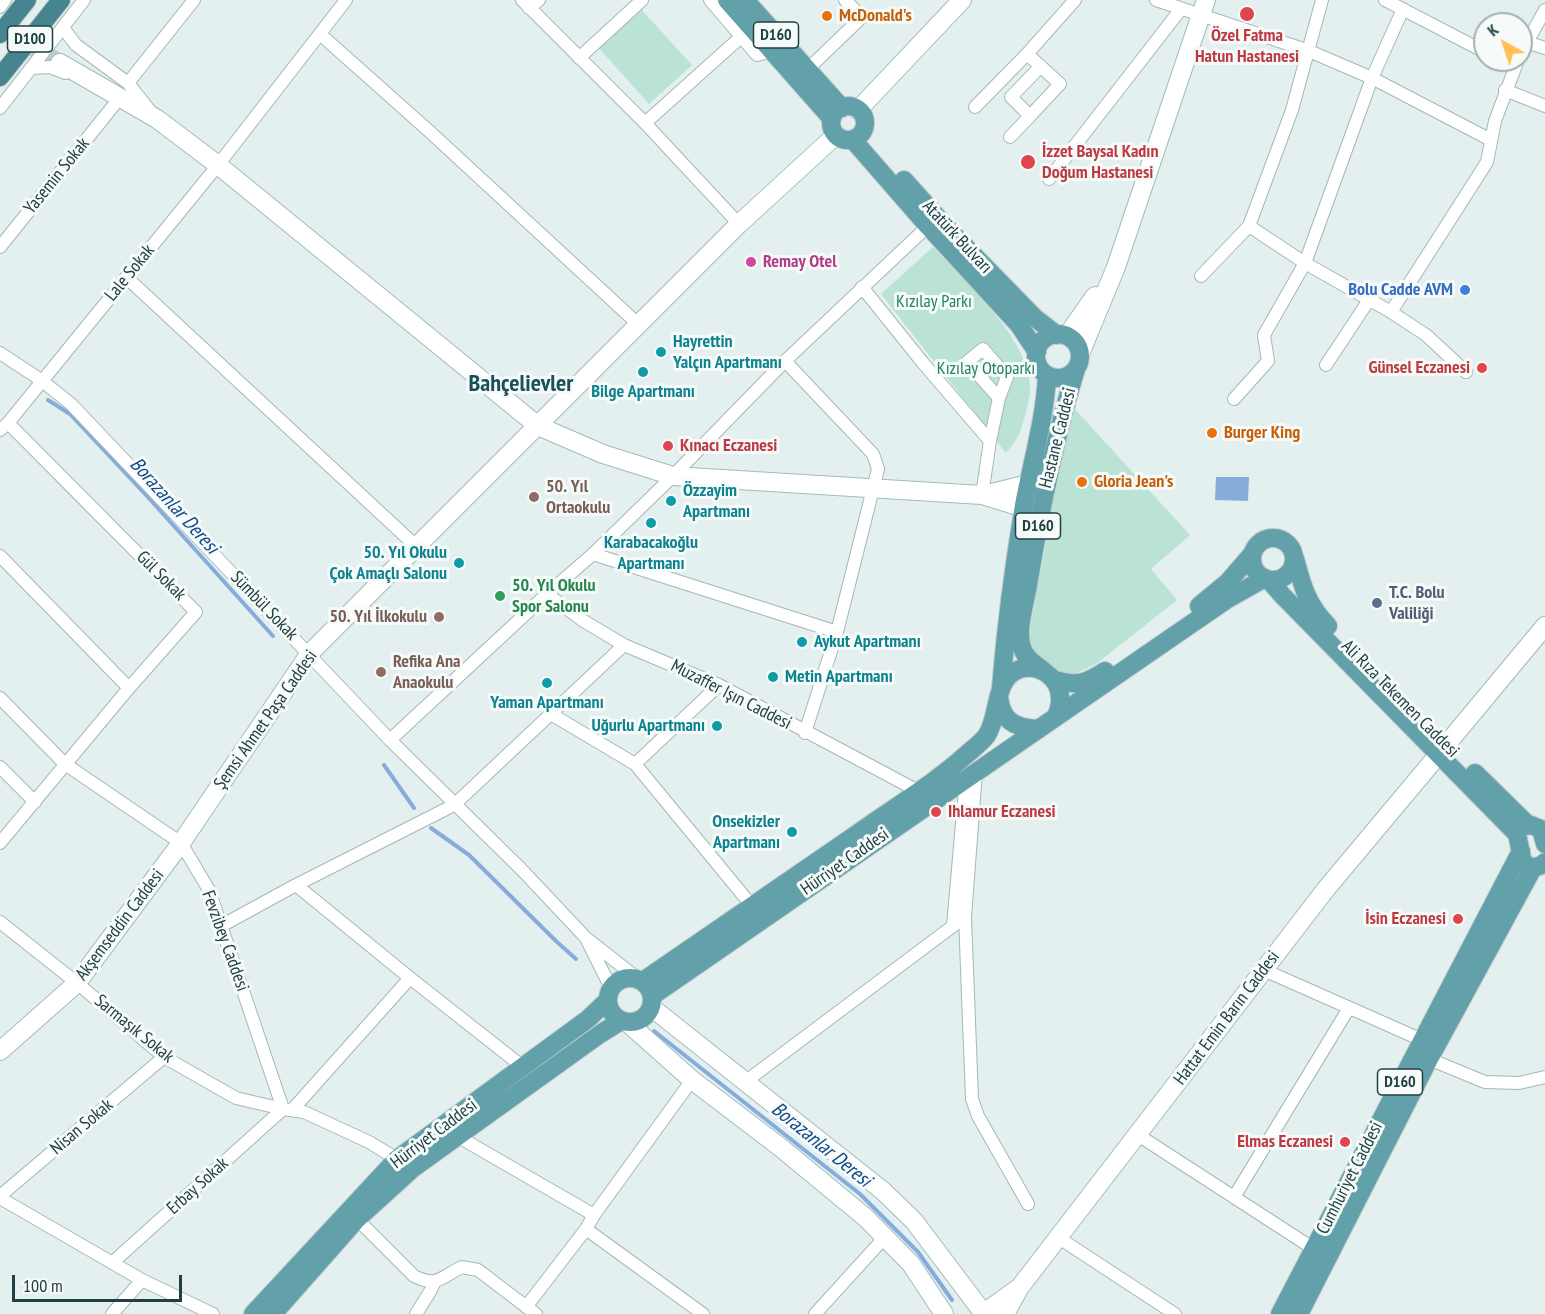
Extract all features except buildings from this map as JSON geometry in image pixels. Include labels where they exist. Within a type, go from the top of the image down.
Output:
[{"type":"highway","name":"D100","points":[[0,34],[27,0]]},
{"type":"highway","name":"D100","points":[[0,77],[61,0]]},
{"type":"main road","name":"D160","points":[[727,0],[774,51]]},
{"type":"main road","name":"Şemsi Ahmet Paşa Caddesi","points":[[181,843],[310,653],[739,224],[847,124],[962,0]]},
{"type":"main road","name":"D160","points":[[753,3],[808,69]]},
{"type":"main road","name":"Hastane Caddesi","points":[[1051,677],[1027,658],[1022,647],[1022,622],[1051,459],[1078,362],[1116,267],[1204,7]]},
{"type":"main road","points":[[774,51],[847,124]]},
{"type":"main road","points":[[60,63],[157,119],[218,165],[538,426],[603,454],[673,476],[982,495],[1024,508]]},
{"type":"main road","points":[[808,69],[847,124]]},
{"type":"main road","name":"Atatürk Bulvarı","points":[[847,124],[928,226],[1008,313],[1037,352]]},
{"type":"main road","name":"Atatürk Bulvarı","points":[[847,124],[1035,318],[1062,336]]},
{"type":"main road","name":"Hastane Caddesi","points":[[1062,336],[1096,296],[1122,244]]},
{"type":"main road","points":[[1062,336],[1077,345],[1078,362],[1062,378],[1047,375],[1038,365],[1037,352],[1043,341],[1062,336]]},
{"type":"main road","name":"Hastane Caddesi","points":[[1000,691],[1024,508],[1047,375]]},
{"type":"main road","points":[[982,495],[1028,484]]},
{"type":"main road","points":[[1000,691],[1013,672],[1031,667],[1073,685],[1094,678],[1212,596],[1228,582],[1260,543],[1265,540],[1276,538],[1287,543],[1291,548],[1294,565],[1287,575],[1275,580],[1267,579],[1257,572],[1253,553]]},
{"type":"main road","name":"Ali Rıza Tekemen Caddesi","points":[[1294,559],[1303,590],[1314,611],[1443,749]]},
{"type":"main road","name":"Hürriyet Caddesi","points":[[646,991],[971,775],[1226,600],[1267,579]]},
{"type":"main road","name":"Ali Rıza Tekemen Caddesi","points":[[1267,579],[1533,837],[1523,863],[1542,864]]},
{"type":"main road","name":"Hattat Emin Barın Caddesi","points":[[989,1312],[1020,1287],[1326,889],[1545,626]]},
{"type":"main road","points":[[1051,677],[1059,689],[1060,699],[1056,717]]},
{"type":"main road","name":"D160","points":[[1000,691],[1000,705],[1010,722],[1018,726],[1038,729]]},
{"type":"main road","name":"Hürriyet Caddesi","points":[[646,991],[752,906],[964,757],[986,735],[992,724],[1000,691]]},
{"type":"main road","name":"Cumhuriyet Caddesi","points":[[1280,1314],[1422,1040],[1533,837]]},
{"type":"main road","name":"Akşemseddin Caddesi","points":[[0,1051],[77,983],[181,843]]},
{"type":"main road","name":"Cumhuriyet Caddesi","points":[[1299,1314],[1429,1059],[1542,864]]},
{"type":"main road","points":[[944,1314],[911,1264],[866,1218],[780,1147],[692,1080],[611,1012],[609,994],[622,979],[646,991],[745,1082],[883,1191],[914,1221],[989,1312]]},
{"type":"main road","points":[[625,1022],[643,1019],[646,991]]},
{"type":"main road","name":"Hürriyet Caddesi","points":[[253,1314],[405,1164],[523,1067],[588,1018],[609,994]]},
{"type":"main road","name":"Hürriyet Caddesi","points":[[273,1314],[405,1164],[457,1136],[625,1022]]},
{"type":"street","points":[[0,7],[5,0]]},
{"type":"street","points":[[0,108],[84,0]]},
{"type":"street","points":[[128,83],[194,0]]},
{"type":"street","name":"Lale Sokak","points":[[4,427],[218,165],[346,0]]},
{"type":"street","points":[[579,58],[642,0]]},
{"type":"street","points":[[710,0],[757,55],[774,51]]},
{"type":"street","points":[[808,69],[862,18],[844,0]]},
{"type":"street","points":[[975,107],[1027,54],[1075,0]]},
{"type":"street","points":[[1156,0],[1181,9],[1204,7],[1372,78],[1491,140]]},
{"type":"street","points":[[1201,276],[1249,226],[1292,110],[1322,0]]},
{"type":"street","points":[[1385,0],[1473,46]]},
{"type":"street","points":[[530,3],[579,58],[645,123],[739,224]]},
{"type":"street","points":[[1049,179],[1181,9]]},
{"type":"street","points":[[1234,399],[1268,361],[1264,335],[1305,263],[1372,78],[1403,9]]},
{"type":"street","points":[[1533,31],[1545,10]]},
{"type":"street","points":[[63,28],[76,45],[128,83],[157,119]]},
{"type":"street","points":[[320,34],[638,324]]},
{"type":"street","points":[[645,123],[742,36]]},
{"type":"street","points":[[1010,137],[1060,84],[1027,54]]},
{"type":"street","points":[[1030,116],[1011,97],[1041,66]]},
{"type":"street","points":[[31,68],[58,69],[114,105],[157,119]]},
{"type":"street","points":[[1391,312],[1487,162],[1505,90],[1512,72]]},
{"type":"street","points":[[1505,90],[1545,106]]},
{"type":"street","name":"Yasemin Sokak","points":[[0,247],[114,105]]},
{"type":"street","points":[[390,740],[593,554],[785,362],[928,226]]},
{"type":"street","points":[[1249,226],[1305,263],[1391,312],[1426,335],[1466,372]]},
{"type":"street","points":[[126,277],[417,547]]},
{"type":"street","points":[[862,287],[990,441]]},
{"type":"street","points":[[1326,365],[1369,300]]},
{"type":"street","name":"Sümbül Sokak","points":[[0,353],[41,380],[70,404],[310,653],[390,740],[522,870],[586,938]]},
{"type":"street","points":[[785,362],[873,454],[878,469],[837,632],[805,733]]},
{"type":"street","points":[[982,495],[999,398]]},
{"type":"street","name":"Gül Sokak","points":[[0,843],[129,688],[196,612],[4,427]]},
{"type":"street","points":[[593,554],[837,632]]},
{"type":"street","points":[[0,556],[129,688]]},
{"type":"street","name":"Muzaffer Işın Caddesi","points":[[547,594],[582,620],[624,645],[719,685],[805,733],[918,791]]},
{"type":"street","points":[[221,926],[296,885],[454,805],[624,645]]},
{"type":"street","points":[[635,764],[719,685]]},
{"type":"street","name":"Fevzibey Caddesi","points":[[0,698],[65,764],[181,843],[209,890],[288,1109]]},
{"type":"street","points":[[551,714],[635,764],[752,906]]},
{"type":"street","points":[[0,767],[35,802]]},
{"type":"street","points":[[971,775],[965,917],[972,1099],[978,1116],[1028,1204]]},
{"type":"street","points":[[953,926],[971,775]]},
{"type":"street","points":[[296,885],[523,1067]]},
{"type":"street","points":[[745,1082],[965,917]]},
{"type":"street","name":"Sarmaşık Sokak","points":[[0,922],[77,983],[164,1057],[236,1098],[288,1109]]},
{"type":"street","points":[[586,938],[646,991]]},
{"type":"street","points":[[586,938],[609,994]]},
{"type":"street","points":[[1264,970],[1422,1040]]},
{"type":"street","name":"Erbay Sokak","points":[[112,1263],[288,1109],[410,978]]},
{"type":"street","points":[[1234,1197],[1349,1008]]},
{"type":"street","name":"Nisan Sokak","points":[[0,1197],[164,1057]]},
{"type":"street","points":[[1429,1059],[1485,1082],[1519,1083],[1545,1077]]},
{"type":"street","points":[[357,1219],[414,1276],[425,1282],[434,1283],[462,1267],[478,1270],[531,1310],[594,1215],[692,1080]]},
{"type":"street","points":[[288,1109],[304,1112],[369,1142],[405,1164]]},
{"type":"street","points":[[1138,1135],[1314,1249]]},
{"type":"street","points":[[457,1136],[594,1215]]},
{"type":"street","points":[[0,1197],[142,1280],[213,1314]]},
{"type":"street","points":[[586,1229],[703,1314]]},
{"type":"street","points":[[815,1314],[885,1237]]},
{"type":"street","points":[[1059,1238],[1174,1314]]},
{"type":"street","points":[[112,1314],[142,1280]]},
{"type":"street","points":[[416,1314],[434,1283]]},
{"type":"green space","points":[[640,8],[692,65],[649,104],[598,47]]},
{"type":"green space","points":[[933,247],[977,293],[1007,329],[1027,367],[1030,388],[1028,406],[1019,434],[1006,453],[881,294]]},
{"type":"green space","points":[[1074,408],[1190,535],[1151,569],[1177,600],[1096,664],[1076,673],[1058,674],[1034,653],[1028,640],[1060,465]]},
{"type":"water","points":[[1216,477],[1249,477],[1248,501],[1215,500]]},
{"type":"waterway","name":"Borazanlar Deresi","points":[[48,400],[70,414],[273,636]]},
{"type":"waterway","name":"Borazanlar Deresi","points":[[384,765],[414,808]]},
{"type":"waterway","name":"Borazanlar Deresi","points":[[431,828],[469,855],[576,959]]},
{"type":"waterway","name":"Borazanlar Deresi","points":[[654,1031],[860,1194],[918,1252],[952,1300]]},
{"type":"tunnel","points":[[0,28],[60,63]]},
{"type":"place","name":"Özel Fatma Hatun Hastanesi","points":[[1247,14]]},
{"type":"place","name":"McDonald's","points":[[827,16]]},
{"type":"place","name":"İzzet Baysal Kadın Doğum Hastanesi","points":[[1028,162]]},
{"type":"place","name":"Remay Otel","points":[[751,262]]},
{"type":"place","name":"Bolu Cadde AVM","points":[[1465,290]]},
{"type":"place","name":"Hayrettin Yalçın Apartmanı","points":[[661,352]]},
{"type":"place","name":"Günsel Eczanesi","points":[[1482,368]]},
{"type":"place","name":"Bilge Apartmanı","points":[[643,372]]},
{"type":"place","name":"Burger King","points":[[1212,433]]},
{"type":"place","name":"Kınacı Eczanesi","points":[[668,446]]},
{"type":"place","name":"Gloria Jean's","points":[[1082,482]]},
{"type":"place","name":"50. Yıl Ortaokulu","points":[[534,497]]},
{"type":"place","name":"Özzayim Apartmanı","points":[[671,501]]},
{"type":"place","name":"Karabacakoğlu Apartmanı","points":[[651,523]]},
{"type":"place","name":"50. Yıl Okulu Çok Amaçlı Salonu","points":[[459,563]]},
{"type":"place","name":"50. Yıl Okulu Spor Salonu","points":[[500,596]]},
{"type":"place","name":"T.C. Bolu Valiliği","points":[[1377,603]]},
{"type":"place","name":"50. Yıl İlkokulu","points":[[439,617]]},
{"type":"place","name":"Aykut Apartmanı","points":[[802,642]]},
{"type":"place","name":"Refika Ana Anaokulu","points":[[381,672]]},
{"type":"place","name":"Metin Apartmanı","points":[[773,677]]},
{"type":"place","name":"Yaman Apartmanı","points":[[547,683]]},
{"type":"place","name":"Uğurlu Apartmanı","points":[[717,726]]},
{"type":"place","name":"Ihlamur Eczanesi","points":[[936,812]]},
{"type":"place","name":"Onsekizler Apartmanı","points":[[792,832]]},
{"type":"place","name":"İsin Eczanesi","points":[[1458,919]]},
{"type":"place","name":"Elmas Eczanesi","points":[[1345,1142]]},
{"type":"district","name":"Bahçelievler","points":[[521,384]]},
{"type":"park label","name":"Kızılay Parkı","points":[[934,302]]},
{"type":"park label","name":"Kızılay Otoparkı","points":[[986,369]]}]
